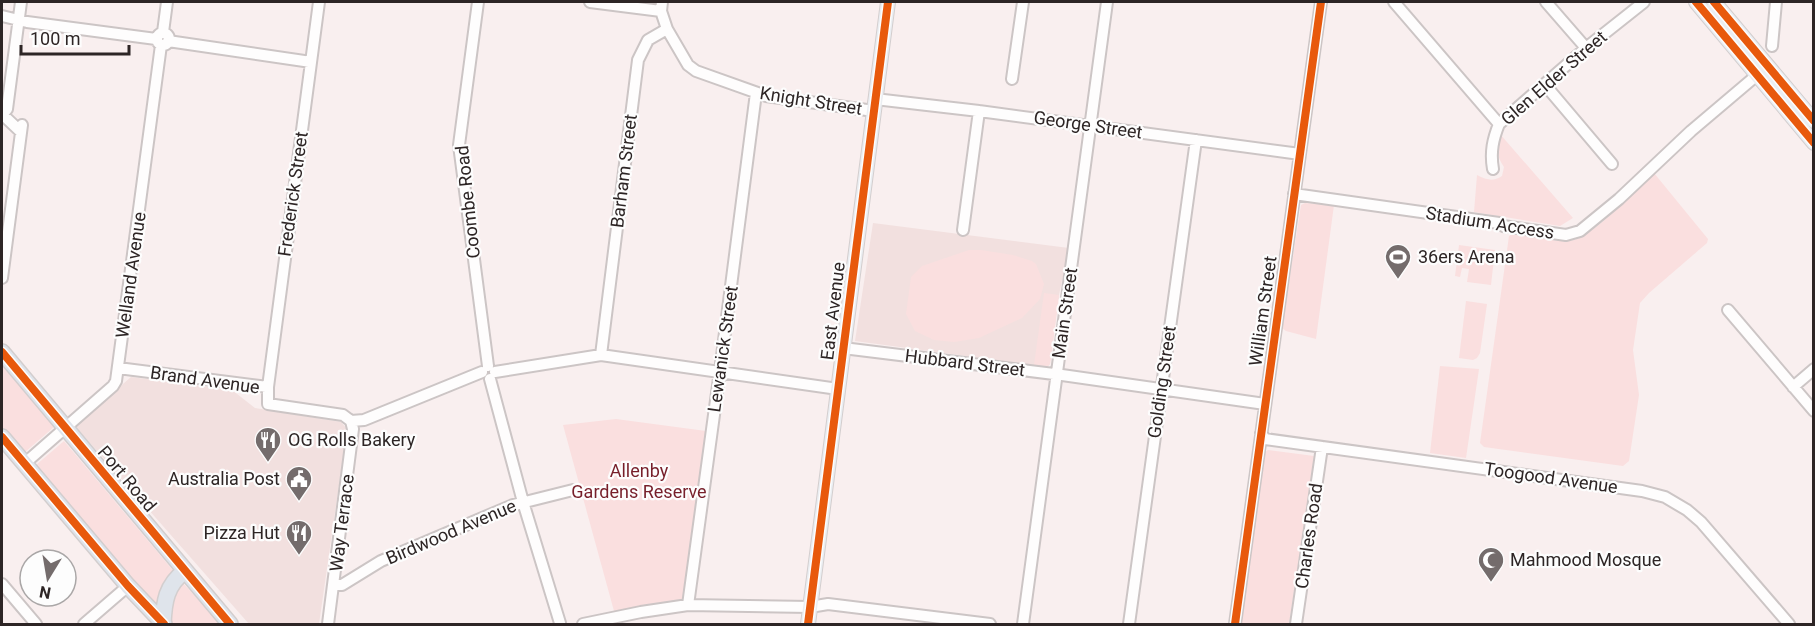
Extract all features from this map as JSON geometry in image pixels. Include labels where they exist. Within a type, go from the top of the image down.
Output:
[{"type":"highway","name":"Port Road","points":[[2,352],[230,624]]},
{"type":"highway","points":[[2,437],[163,624]]},
{"type":"highway","points":[[163,624],[166,594],[175,578],[185,571]]},
{"type":"main road","name":"East Avenue","points":[[808,624],[888,2]]},
{"type":"main road","points":[[1696,2],[1814,121]]},
{"type":"main road","points":[[1714,2],[1812,140]]},
{"type":"street","points":[[2,278],[22,129],[2,115],[7,109],[21,2]]},
{"type":"street","name":"Welland Avenue","points":[[24,464],[113,386],[118,368],[167,2]]},
{"type":"street","name":"Frederick Street","points":[[268,387],[319,2]]},
{"type":"street","name":"Coombe Road","points":[[478,2],[459,145],[489,372],[523,502],[561,624]]},
{"type":"street","points":[[590,2],[661,6],[667,29]]},
{"type":"street","points":[[1012,79],[1023,2]]},
{"type":"street","name":"Main Street","points":[[1023,624],[1107,2]]},
{"type":"street","name":"William Street","points":[[1235,624],[1321,2]]},
{"type":"street","points":[[1394,2],[1499,124]]},
{"type":"street","points":[[1546,2],[1586,48]]},
{"type":"street","name":"Glen Elder Street","points":[[1493,169],[1492,147],[1499,124],[1546,86],[1586,48],[1644,2]]},
{"type":"street","points":[[1772,46],[1776,2]]},
{"type":"street","points":[[2,16],[19,21],[162,39],[311,62]]},
{"type":"street","name":"Knight Street","points":[[667,29],[688,65],[696,71],[766,96],[874,105]]},
{"type":"street","name":"Barham Street","points":[[602,355],[638,60],[648,40],[667,29]]},
{"type":"street","name":"Stadium Access","points":[[1294,194],[1499,223],[1503,226],[1566,235],[1574,234],[1585,228],[1619,199],[1691,131],[1762,70]]},
{"type":"street","points":[[1546,86],[1612,164]]},
{"type":"street","name":"Lewanick Street","points":[[687,605],[756,93]]},
{"type":"street","name":"George Street","points":[[874,105],[980,111],[1300,154]]},
{"type":"street","points":[[963,230],[980,111]]},
{"type":"street","name":"Golding Street","points":[[1130,624],[1196,140]]},
{"type":"street","points":[[1728,310],[1814,411]]},
{"type":"street","name":"Hubbard Street","points":[[843,348],[1265,404]]},
{"type":"street","points":[[351,421],[364,420],[489,372],[602,355],[838,388]]},
{"type":"street","name":"Brand Avenue","points":[[118,368],[268,387],[268,404],[343,415],[351,421]]},
{"type":"street","points":[[1793,387],[1814,369]]},
{"type":"street","name":"Way Terrace","points":[[328,624],[353,429],[351,421]]},
{"type":"street","name":"Toogood Avenue","points":[[1261,433],[1265,439],[1554,478],[1642,491],[1665,497],[1687,510],[1701,522],[1789,624]]},
{"type":"street","name":"Charles Road","points":[[1296,624],[1322,447]]},
{"type":"street","name":"Birdwood Avenue","points":[[334,585],[342,585],[381,561],[523,502],[573,490]]},
{"type":"street","points":[[2,584],[36,624]]},
{"type":"street","points":[[84,624],[128,586]]},
{"type":"street","points":[[583,624],[687,605],[810,607],[828,604],[990,624]]},
{"type":"shaded area","points":[[873,223],[1069,248],[1059,295],[1050,364],[1047,367],[855,341]]},
{"type":"shaded area","points":[[131,377],[232,390],[255,408],[341,422],[347,429],[319,624],[249,624],[76,427]]},
{"type":"green space","points":[[1500,134],[1573,218],[1560,226],[1474,212],[1477,175],[1490,180],[1502,176],[1504,167],[1499,159],[1498,151]]},
{"type":"green space","points":[[1654,173],[1708,239],[1707,243],[1640,303],[1633,350],[1639,395],[1629,461],[1623,466],[1484,447],[1480,443],[1509,236],[1514,233],[1553,240],[1574,240],[1604,220]]},
{"type":"green space","points":[[1305,203],[1334,205],[1316,339],[1282,328],[1301,205]]},
{"type":"green space","points":[[1459,245],[1495,250],[1491,285],[1467,282],[1469,269],[1462,268],[1460,277],[1455,276]]},
{"type":"green space","points":[[969,250],[1013,255],[1032,261],[1036,264],[1044,284],[1040,299],[1022,318],[979,338],[954,342],[934,340],[915,331],[906,314],[911,277],[922,266]]},
{"type":"green space","points":[[1044,293],[1059,295],[1050,364],[1047,367],[1034,365]]},
{"type":"green space","points":[[1466,301],[1487,304],[1480,353],[1473,360],[1459,358]]},
{"type":"green space","points":[[2,365],[54,427],[24,453],[2,427]]},
{"type":"green space","points":[[1440,366],[1479,369],[1466,458],[1430,453]]},
{"type":"green space","name":"Allenby Gardens Reserve","points":[[616,419],[706,431],[685,599],[614,611],[563,425]]},
{"type":"green space","points":[[64,441],[176,574],[160,615],[36,465]]},
{"type":"green space","points":[[1268,450],[1314,456],[1289,624],[1241,624],[1265,452]]},
{"type":"green space","points":[[182,582],[221,624],[169,624],[171,595]]},
{"type":"cycle path","points":[[808,624],[888,2]]},
{"type":"cycle path","points":[[1235,624],[1321,2]]},
{"type":"cycle path","points":[[1696,2],[1814,143]]},
{"type":"cycle path","points":[[1714,2],[1814,121]]},
{"type":"cycle path","points":[[2,352],[230,624]]},
{"type":"cycle path","points":[[2,437],[128,586],[164,624]]},
{"type":"place","name":"36ers Arena","points":[[1398,280]]},
{"type":"place","name":"OG Rolls Bakery","points":[[268,463]]},
{"type":"place","name":"Australia Post","points":[[299,502]]},
{"type":"place","name":"Pizza Hut","points":[[299,556]]},
{"type":"place","name":"Mahmood Mosque","points":[[1491,583]]}]
